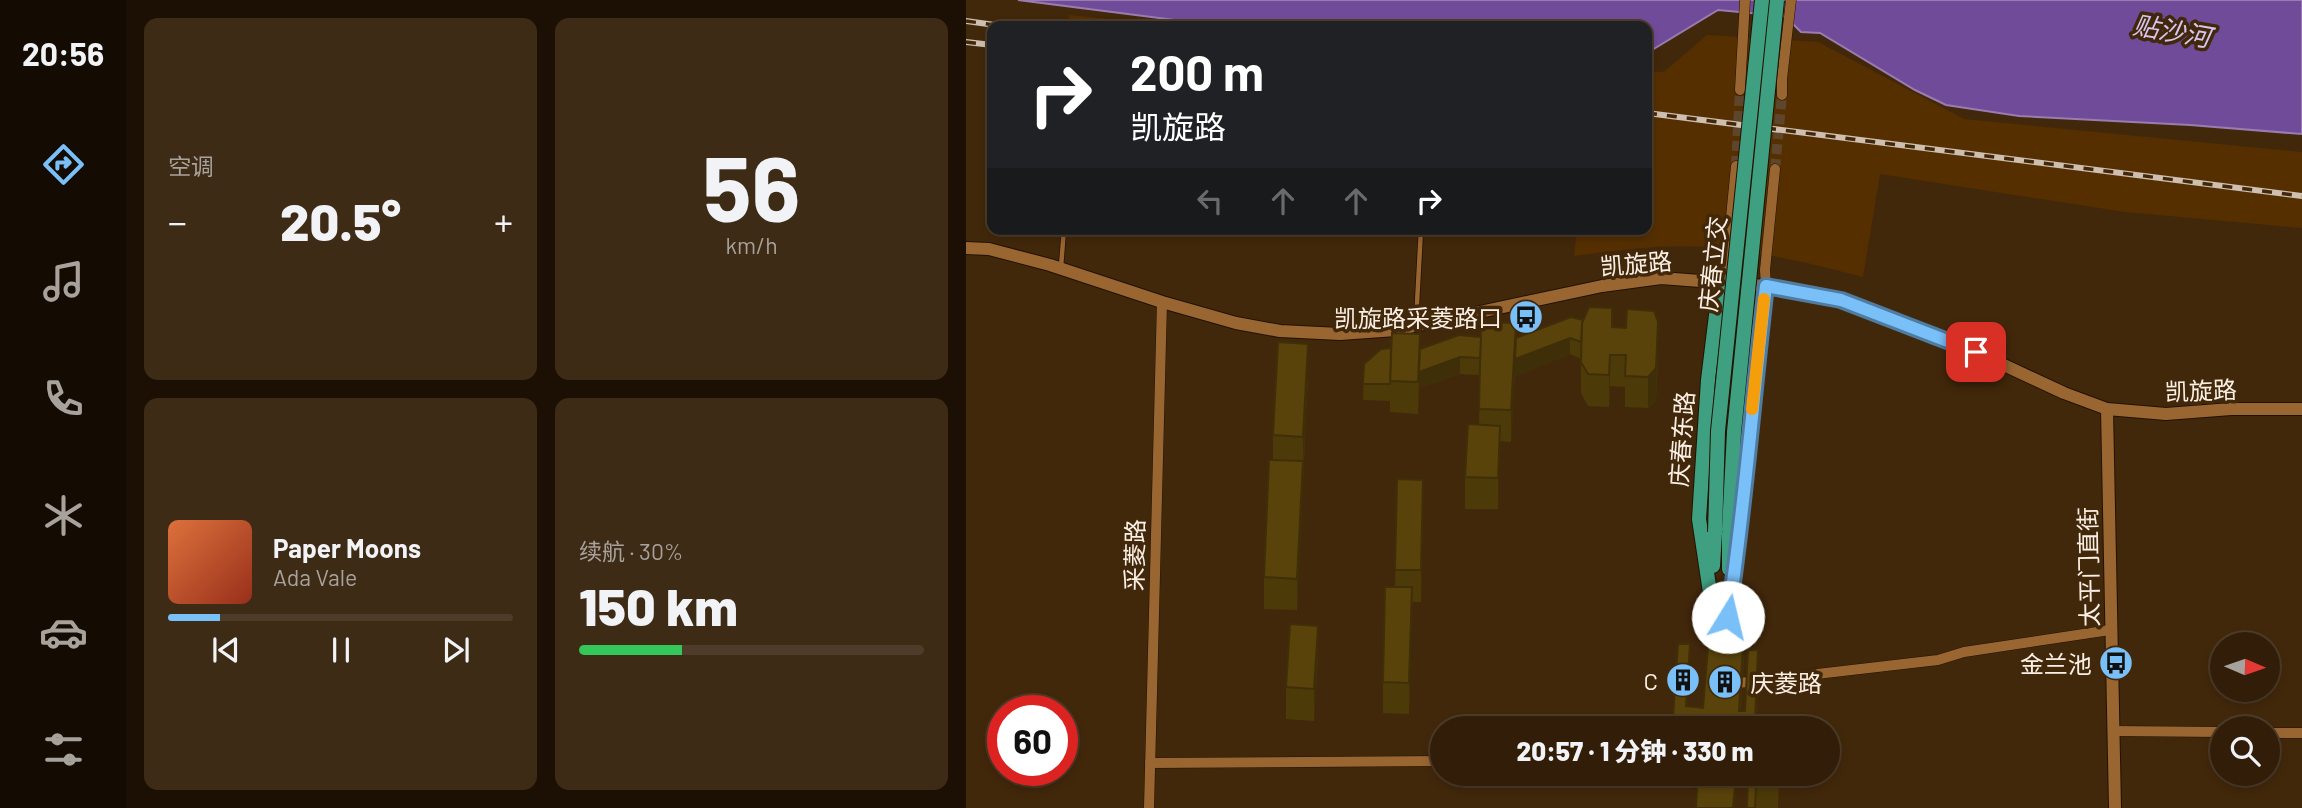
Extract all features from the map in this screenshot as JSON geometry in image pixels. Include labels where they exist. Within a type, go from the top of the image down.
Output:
[{"type":"main road","name":"庆春立交","points":[[1722,531],[1718,431],[1762,0]]},
{"type":"main road","name":"庆春立交","points":[[1722,531],[1777,0]]},
{"type":"main road","name":"凯旋路","points":[[966,248],[989,249],[1061,268],[1161,302],[1236,323],[1280,331],[1340,334],[1416,327],[1602,286],[1661,278],[1766,286],[1841,300],[1976,352],[2064,393],[2107,409],[2166,414],[2302,409]]},
{"type":"main road","name":"庆春东路","points":[[1720,282],[1708,380],[1699,519],[1711,605],[1722,531]]},
{"type":"main road","points":[[1722,531],[1728,623],[1742,528],[1766,286]]},
{"type":"main road","name":"太平门直街","points":[[2107,409],[2115,808]]},
{"type":"street","points":[[1740,90],[1745,0]]},
{"type":"street","points":[[1782,95],[1791,0]]},
{"type":"street","points":[[1720,282],[1726,269],[1736,166]]},
{"type":"street","points":[[1766,286],[1765,270],[1775,169]]},
{"type":"street","name":"采菱路","points":[[1149,808],[1161,302]]},
{"type":"street","points":[[1728,683],[1938,660],[1964,652],[2110,630]]},
{"type":"street","points":[[2113,731],[2210,732]]},
{"type":"street","points":[[2280,733],[2302,733]]},
{"type":"street","points":[[1150,763],[1430,761]]},
{"type":"lane","points":[[1061,268],[1064,235]]},
{"type":"lane","points":[[1416,327],[1421,235]]},
{"type":"shaded area","points":[[1069,15],[1126,21],[1068,21]]},
{"type":"shaded area","points":[[1707,35],[1818,42],[1964,119],[2302,152],[2302,228],[2125,212],[1880,174],[1863,277],[1787,259],[1709,247],[1658,247],[1574,256],[1576,235],[1652,235],[1652,71],[1664,72]]},
{"type":"water","name":"贴沙河","points":[[1018,0],[2302,0],[2302,134],[2019,116],[1946,105],[1915,90],[1820,33],[1801,32],[1793,24],[1792,17],[1718,10],[1652,50],[1652,21],[1183,21]]},
{"type":"building","points":[[1589,307],[1612,308],[1612,327],[1626,328],[1627,309],[1654,311],[1658,322],[1656,368],[1648,377],[1625,376],[1626,355],[1610,355],[1609,375],[1588,374],[1581,362],[1582,323]]},
{"type":"building","points":[[1571,317],[1583,320],[1581,342],[1570,338],[1515,359],[1516,338]]},
{"type":"building","points":[[1481,322],[1516,323],[1511,410],[1479,409]]},
{"type":"building","points":[[1392,333],[1420,334],[1418,382],[1390,381]]},
{"type":"building","points":[[1459,335],[1481,337],[1480,358],[1460,357],[1419,372],[1420,349]]},
{"type":"building","points":[[1278,342],[1308,344],[1303,437],[1273,435]]},
{"type":"building","points":[[1391,348],[1390,384],[1363,384],[1364,364],[1381,349]]},
{"type":"building","points":[[1468,424],[1500,426],[1498,478],[1465,477]]},
{"type":"building","points":[[1269,460],[1303,461],[1297,579],[1264,577]]},
{"type":"building","points":[[1397,479],[1423,480],[1421,570],[1395,570]]},
{"type":"building","points":[[1385,587],[1412,587],[1409,683],[1383,682]]},
{"type":"building","points":[[1711,611],[1745,613],[1739,711],[1745,711],[1748,650],[1758,650],[1755,716],[1673,716],[1678,644],[1690,644],[1686,706],[1703,708]]},
{"type":"building","points":[[1290,624],[1318,626],[1314,689],[1286,687]]},
{"type":"building","points":[[1697,786],[1735,786],[1733,808],[1696,808]]},
{"type":"building","points":[[1748,786],[1778,786],[1756,787],[1755,808],[1747,808]]},
{"type":"tunnel","points":[[1736,166],[1740,90]]},
{"type":"tunnel","points":[[1775,169],[1782,95]]},
{"type":"railway","points":[[966,21],[987,24]]},
{"type":"railway","points":[[966,42],[987,44]]},
{"type":"railway","points":[[1652,114],[2302,196]]},
{"type":"slow traffic","points":[[1752,409],[1764,299]]},
{"type":"place","name":"凯旋路采菱路口","points":[[1526,317]]},
{"type":"place","name":"金兰池","points":[[2116,663]]},
{"type":"place","name":"C","points":[[1683,680]]},
{"type":"place","name":"庆菱路","points":[[1725,682]]},
{"type":"route","points":[[1728,617],[1742,528],[1766,286],[1841,300],[1976,352]]}]
